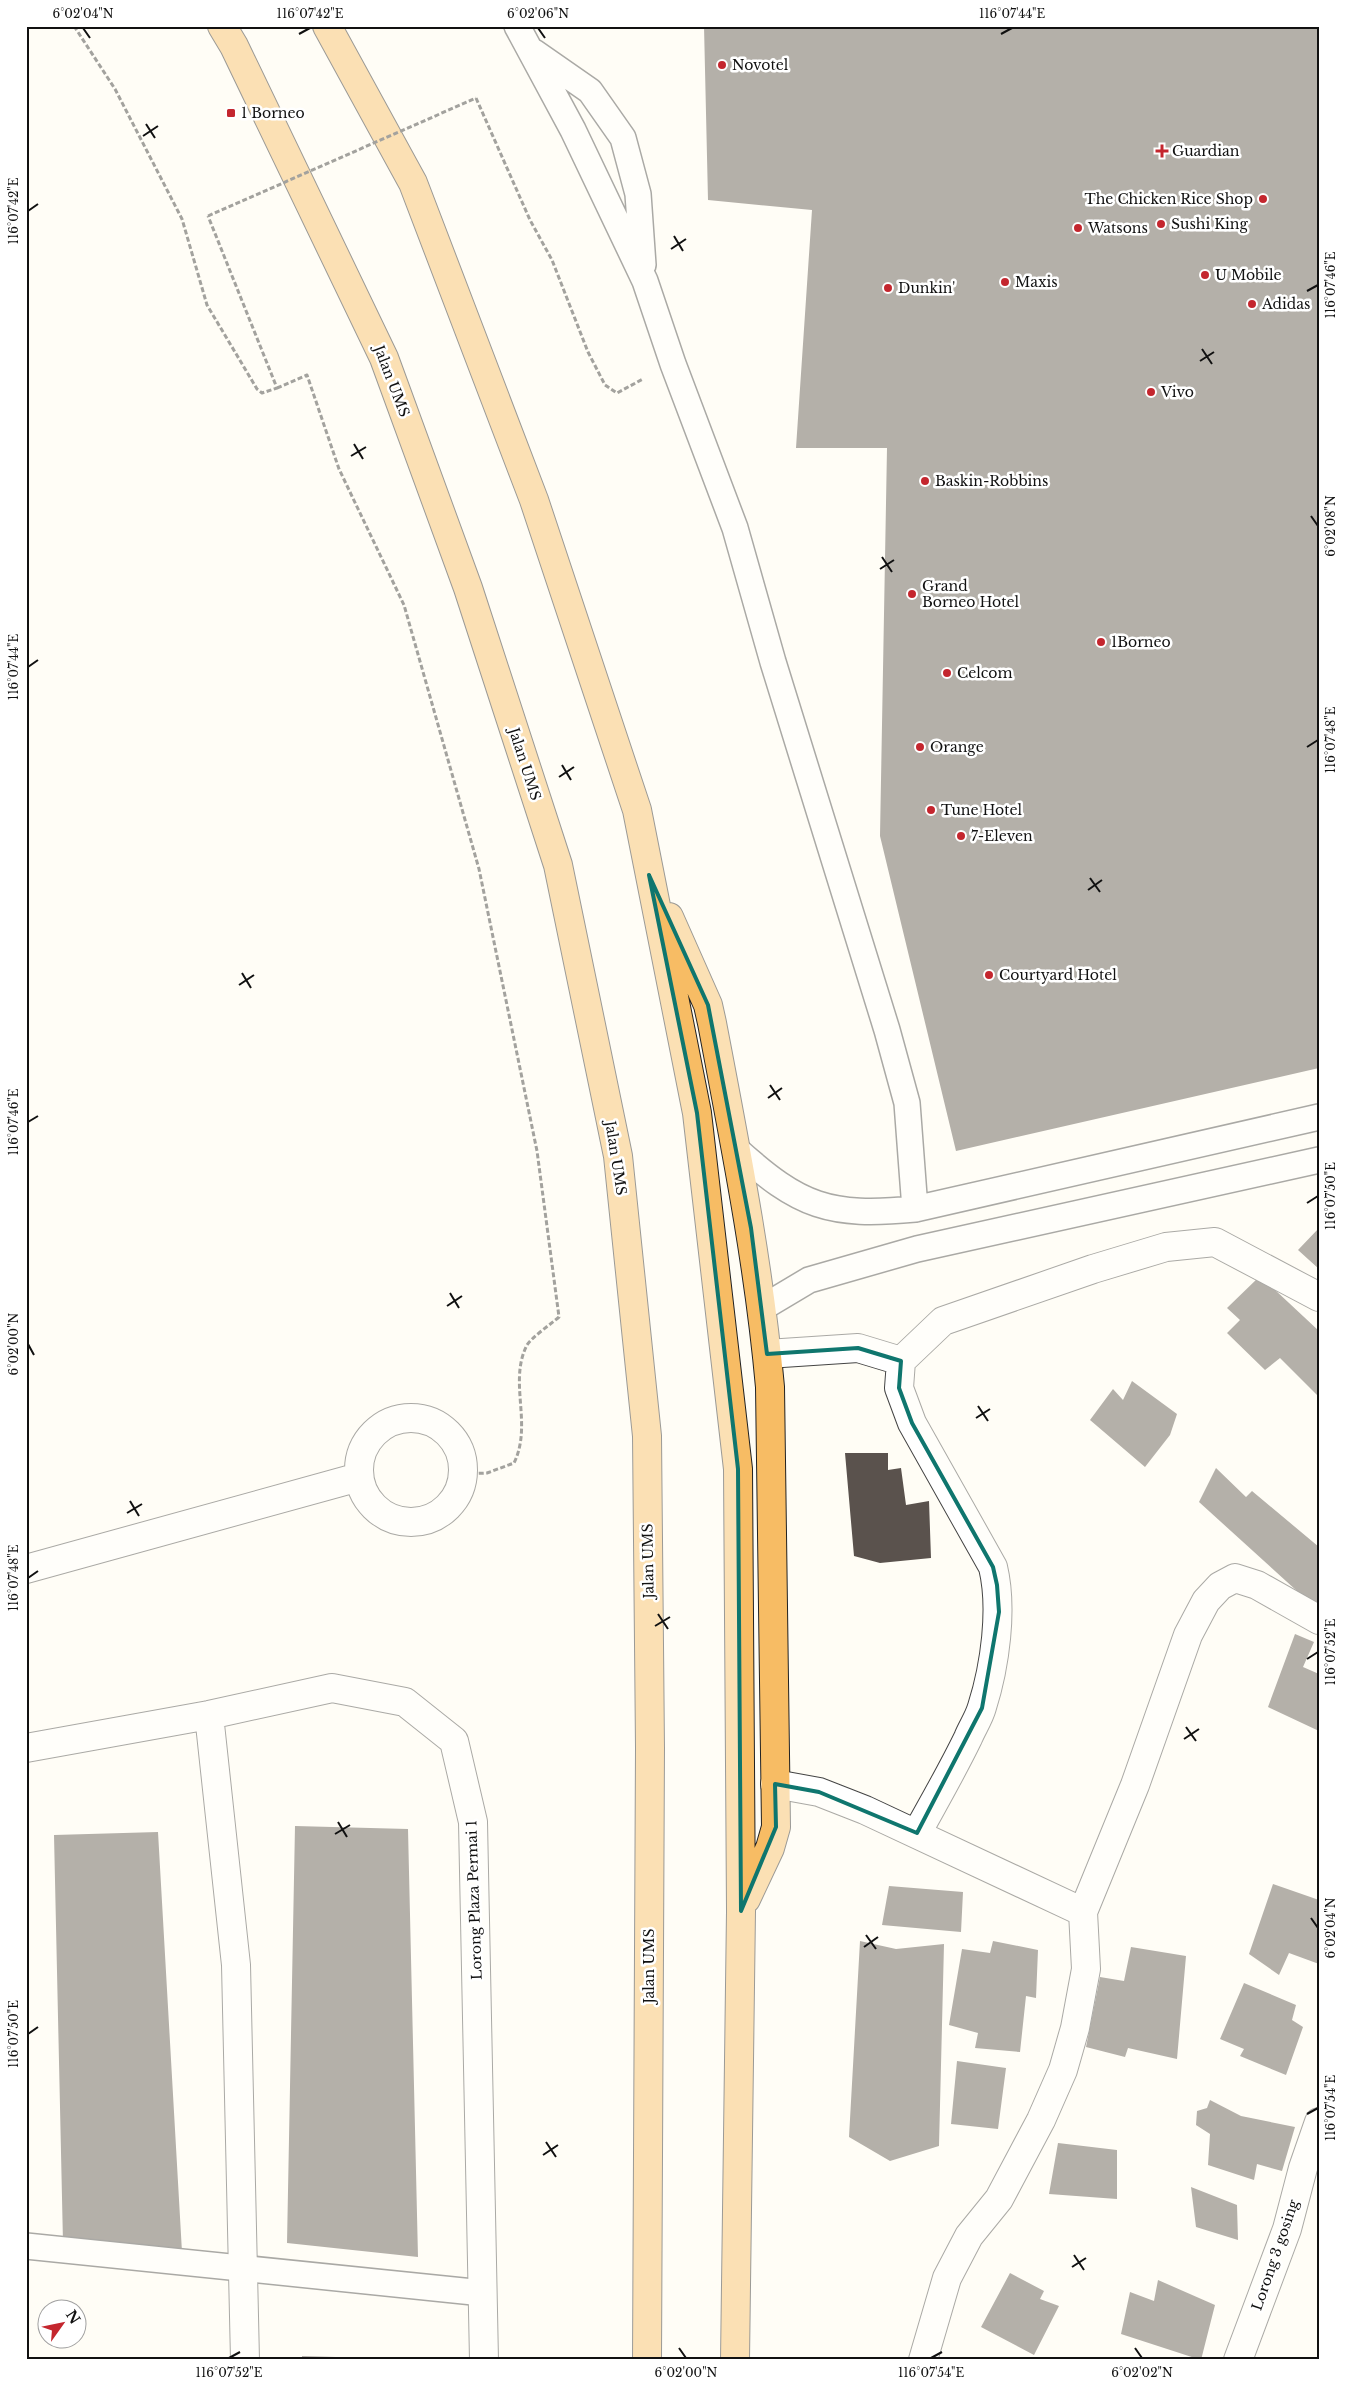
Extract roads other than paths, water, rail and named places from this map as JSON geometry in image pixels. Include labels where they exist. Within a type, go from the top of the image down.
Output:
[{"type":"highway","name":"Jalan UMS","points":[[222,26],[234,46],[384,358],[468,588],[558,865],[618,1156],[647,1436],[650,1748],[647,2360]]},
{"type":"highway","points":[[327,26],[413,183],[530,491],[637,810],[697,1113],[738,1469],[741,1911],[736,2360]]},
{"type":"highway","points":[[649,875],[708,1005],[751,1228],[770,1387],[776,1826],[770,1848],[741,1911]]},
{"type":"street","points":[[917,1833],[954,1768],[982,1708],[999,1612],[997,1585],[993,1567],[912,1423],[899,1388],[901,1361],[943,1321],[1093,1269],[1166,1248],[1215,1242],[1319,1297]]},
{"type":"street","points":[[767,1354],[858,1348],[901,1361]]},
{"type":"street","points":[[409,1417],[426,1419],[442,1427],[454,1440],[462,1456],[464,1474],[460,1490],[451,1505],[438,1516],[422,1522],[405,1523],[388,1518],[374,1508],[364,1494],[359,1477],[359,1459],[365,1443],[377,1430],[392,1420],[409,1417]]},
{"type":"street","points":[[26,1569],[359,1477]]},
{"type":"street","points":[[923,2360],[947,2278],[969,2236],[999,2199],[1041,2120],[1064,2070],[1075,2028],[1086,1969],[1083,1912],[1135,1785],[1188,1635],[1206,1602],[1220,1586],[1235,1578],[1257,1586],[1319,1620]]},
{"type":"street","name":"Lorong Plaza Permai 1","points":[[26,1748],[209,1715],[332,1688],[406,1702],[454,1741],[473,1822],[484,2360]]},
{"type":"street","points":[[209,1715],[236,1966],[245,2360]]},
{"type":"street","points":[[775,1784],[819,1792],[917,1833],[962,1857],[1083,1912]]},
{"type":"street","name":"Lorong 3 gosing","points":[[1238,2360],[1287,2229],[1303,2168],[1319,2122]]},
{"type":"lane","points":[[517,26],[532,50],[573,130],[645,281],[673,364],[735,528],[776,671],[888,1030],[907,1103],[914,1209]]},
{"type":"lane","points":[[532,50],[590,91],[623,138],[638,194],[645,281]]},
{"type":"lane","points":[[736,1149],[768,1178],[800,1198],[829,1208],[874,1212],[914,1209],[1319,1117]]},
{"type":"lane","points":[[762,1308],[809,1280],[917,1249],[1319,1160]]},
{"type":"lane","points":[[26,2246],[244,2270],[483,2293]]},
{"type":"place","name":"Novotel","points":[[722,65]]},
{"type":"place","name":"1 Borneo","points":[[231,113]]},
{"type":"place","name":"Guardian","points":[[1162,151]]},
{"type":"place","name":"The Chicken Rice Shop","points":[[1263,199]]},
{"type":"place","name":"Sushi King","points":[[1161,224]]},
{"type":"place","name":"Watsons","points":[[1078,228]]},
{"type":"place","name":"U Mobile","points":[[1205,275]]},
{"type":"place","name":"Maxis","points":[[1005,282]]},
{"type":"place","name":"Dunkin'","points":[[888,288]]},
{"type":"place","name":"Adidas","points":[[1252,304]]},
{"type":"place","name":"Vivo","points":[[1151,392]]},
{"type":"place","name":"Baskin-Robbins","points":[[925,481]]},
{"type":"place","name":"Grand Borneo Hotel","points":[[912,594]]},
{"type":"place","name":"1Borneo","points":[[1101,642]]},
{"type":"place","name":"Celcom","points":[[947,673]]},
{"type":"place","name":"Orange","points":[[920,747]]},
{"type":"place","name":"Tune Hotel","points":[[931,810]]},
{"type":"place","name":"7-Eleven","points":[[961,836]]},
{"type":"place","name":"Courtyard Hotel","points":[[989,975]]}]
